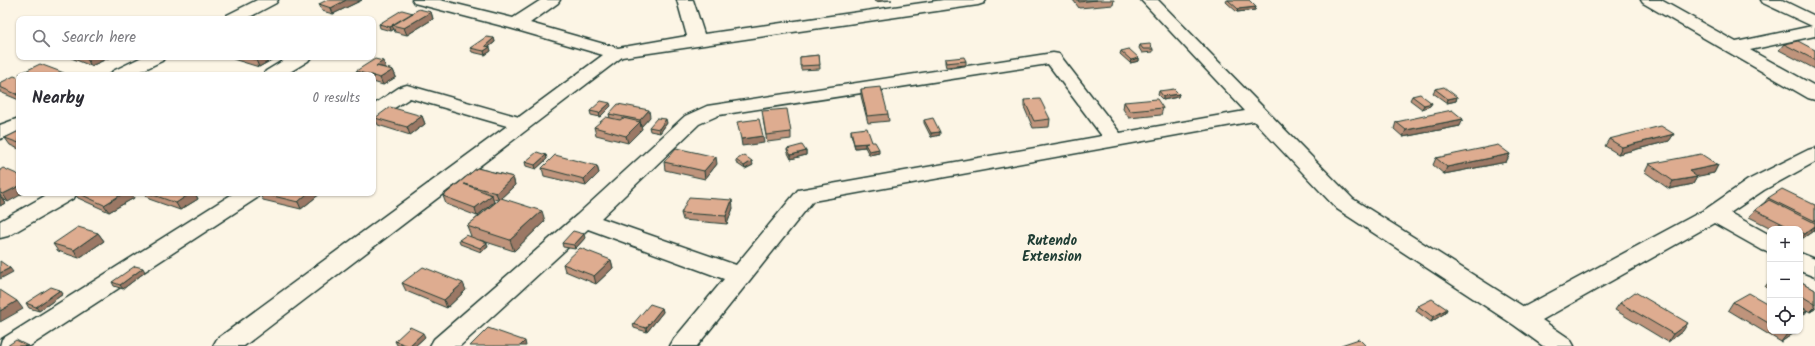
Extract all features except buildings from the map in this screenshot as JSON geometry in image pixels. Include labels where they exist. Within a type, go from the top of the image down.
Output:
[{"type":"street","points":[[240,16],[270,0]]},
{"type":"street","points":[[420,0],[516,24],[617,54]]},
{"type":"street","points":[[516,24],[552,0]]},
{"type":"street","points":[[686,0],[697,40]]},
{"type":"street","points":[[226,346],[617,54],[697,40],[978,0]]},
{"type":"street","points":[[1149,0],[1345,204],[1523,319],[1561,346]]},
{"type":"street","points":[[1649,0],[1815,94]]},
{"type":"street","points":[[1769,0],[1815,22]]},
{"type":"street","points":[[1732,48],[1815,31]]},
{"type":"street","points":[[443,346],[585,220],[692,120],[714,110],[1053,58],[1115,139]]},
{"type":"street","points":[[126,72],[150,60]]},
{"type":"street","points":[[277,72],[297,60]]},
{"type":"street","points":[[376,111],[407,91],[522,124]]},
{"type":"street","points":[[693,344],[741,276],[806,195],[1259,114]]},
{"type":"street","points":[[0,133],[16,125]]},
{"type":"street","points":[[1523,319],[1714,214],[1756,185],[1815,154]]},
{"type":"street","points":[[0,231],[61,196]]},
{"type":"street","points":[[11,346],[243,196]]},
{"type":"street","points":[[1714,214],[1767,243]]},
{"type":"street","points":[[585,220],[741,276]]},
{"type":"street","points":[[1802,262],[1815,269]]},
{"type":"district","name":"Rutendo Extension","points":[[1052,250]]}]
